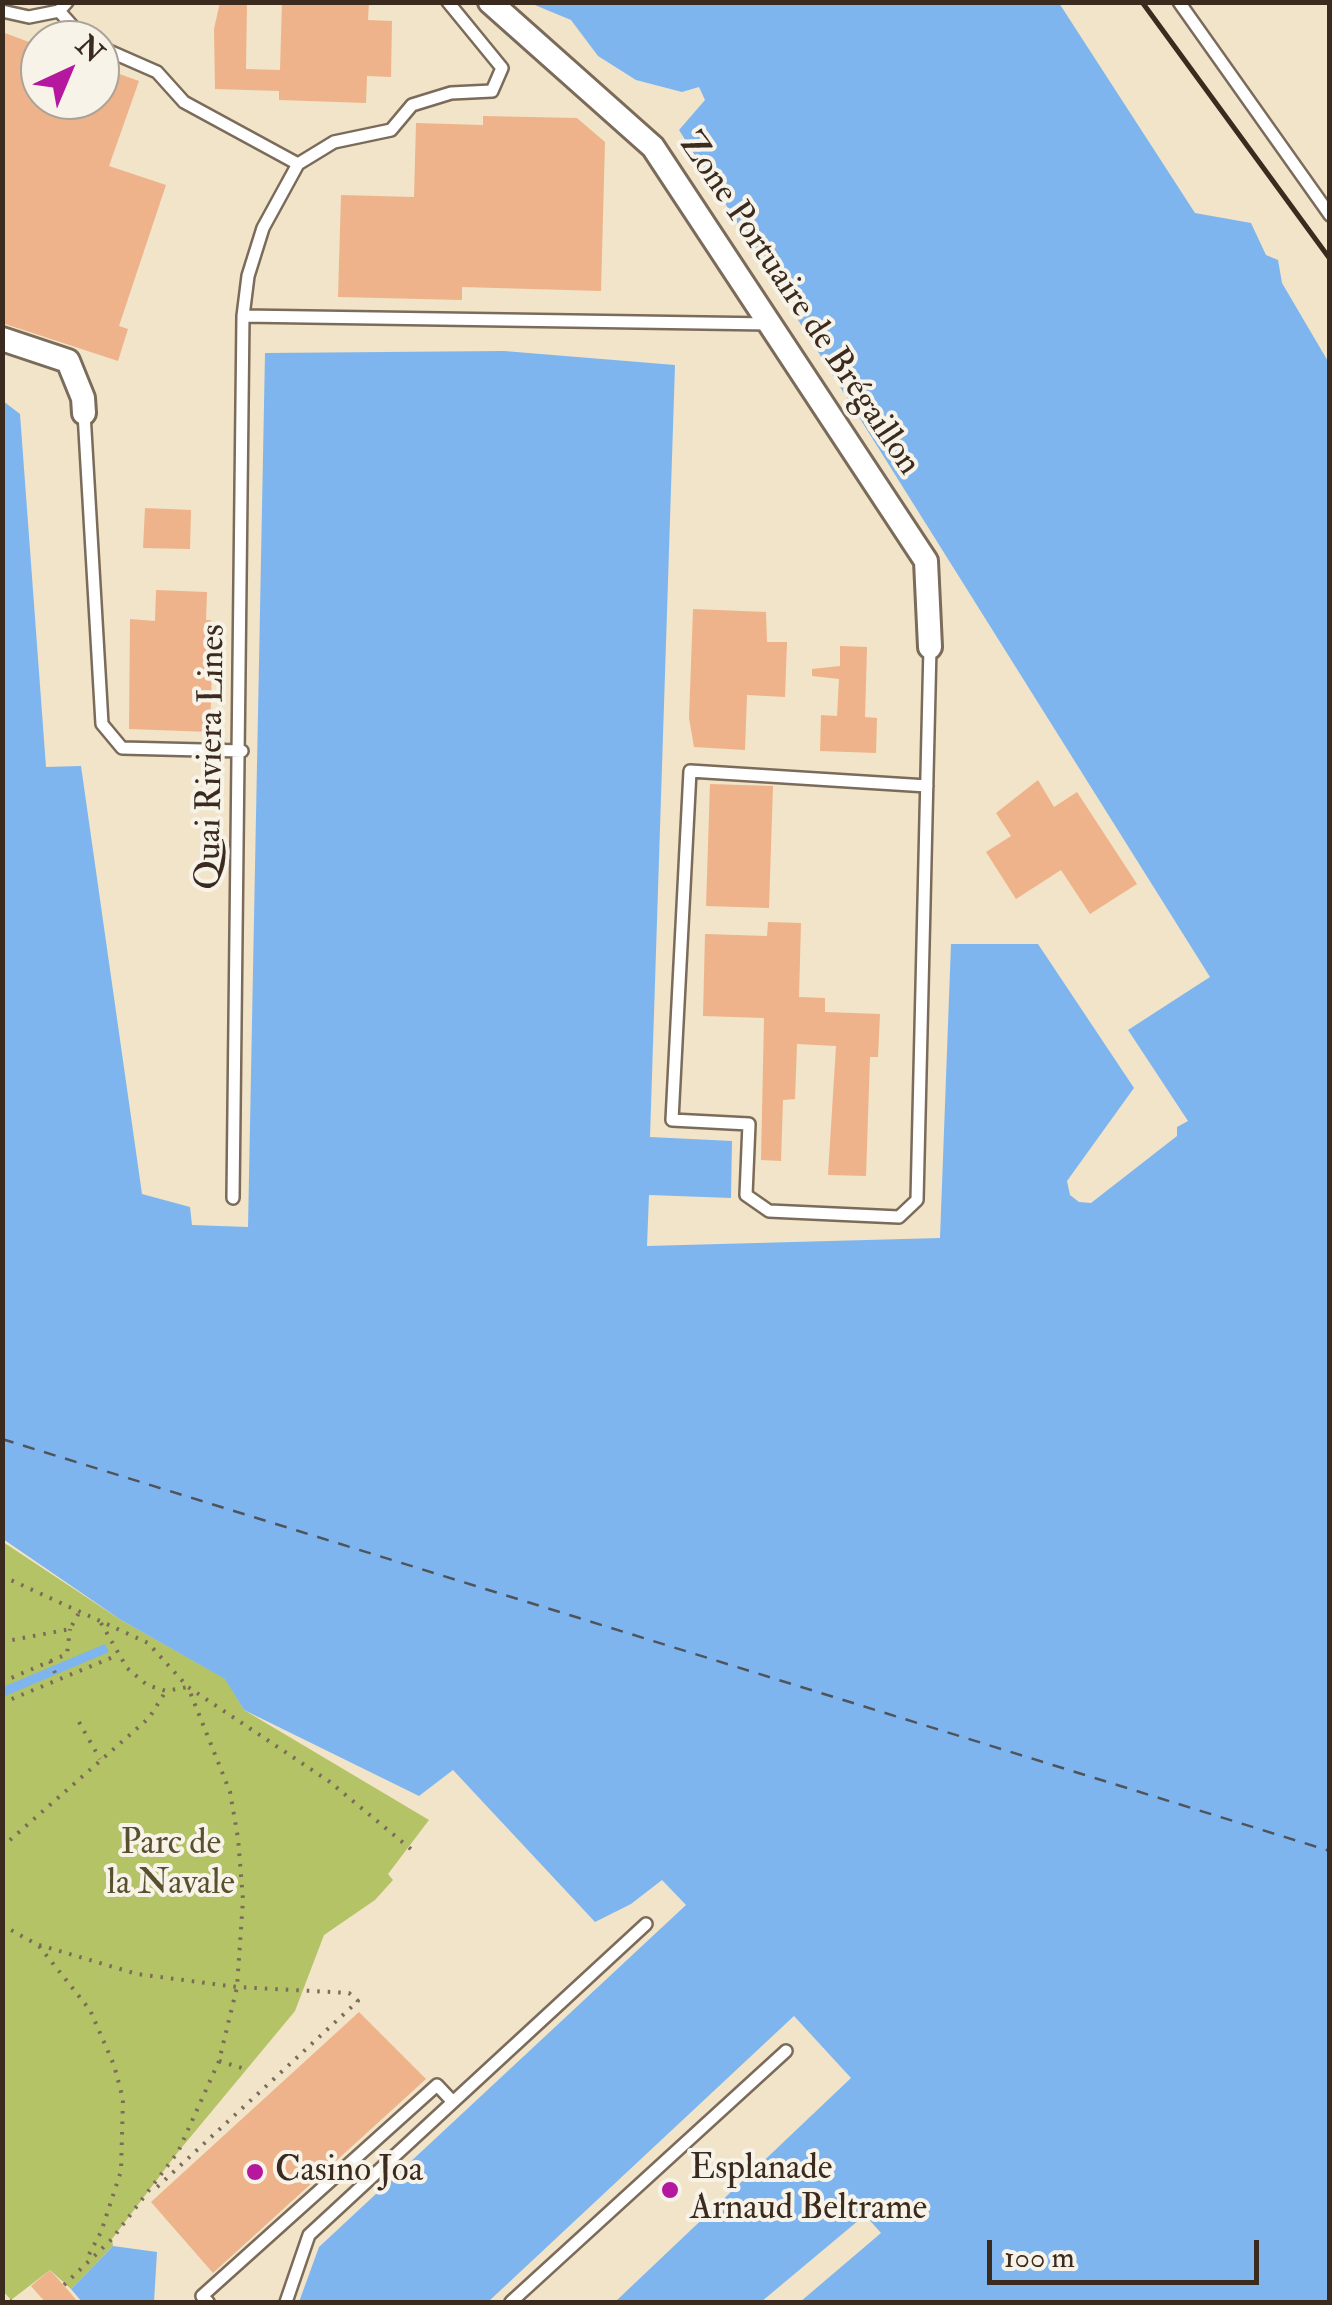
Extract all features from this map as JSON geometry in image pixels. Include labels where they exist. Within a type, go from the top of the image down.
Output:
[{"type":"street","name":"Zone Portuaire de Brégaillon","points":[[490,2],[653,146],[926,561],[930,647]]},
{"type":"street","points":[[2,338],[68,361],[84,413]]},
{"type":"lane","points":[[120,56],[157,72],[184,102],[298,164],[334,142],[392,130],[412,104],[451,93],[492,90],[502,68],[448,2]]},
{"type":"lane","points":[[1180,2],[1270,132],[1325,199],[1330,215]]},
{"type":"lane","points":[[2,11],[30,18],[63,7]]},
{"type":"lane","name":"Quai Riviera Lines","points":[[233,1198],[242,750],[243,316],[248,276],[263,228],[298,164]]},
{"type":"lane","points":[[243,316],[772,324]]},
{"type":"lane","points":[[84,413],[102,724],[122,748],[242,750]]},
{"type":"lane","points":[[927,786],[690,771],[672,1120],[749,1124],[746,1195],[768,1211],[898,1217],[917,1200],[927,786],[930,647]]},
{"type":"lane","points":[[286,2302],[309,2235],[646,1924]]},
{"type":"lane","points":[[511,2302],[786,2051]]},
{"type":"lane","points":[[208,2302],[202,2296],[437,2085],[453,2102]]},
{"type":"path","points":[[2,1576],[148,1643],[188,1687],[330,1782],[412,1850]]},
{"type":"path","points":[[2,1682],[67,1654],[70,1629],[80,1611]]},
{"type":"path","points":[[100,1620],[118,1654],[147,1686],[166,1691],[188,1687]]},
{"type":"path","points":[[2,1642],[70,1629]]},
{"type":"path","points":[[2,1702],[118,1654]]},
{"type":"path","points":[[50,1661],[58,1680]]},
{"type":"path","points":[[147,2197],[178,2152],[219,2061],[237,1987],[244,1900],[230,1792],[188,1687]]},
{"type":"path","points":[[2,1847],[148,1718],[166,1691]]},
{"type":"path","points":[[78,1722],[100,1759]]},
{"type":"path","points":[[2,1925],[36,1944],[137,1974],[237,1987],[348,1993],[358,2001],[147,2197],[64,2285]]},
{"type":"path","points":[[36,1944],[90,2010],[114,2065],[123,2099],[121,2171],[101,2232],[84,2264]]},
{"type":"path","points":[[219,2061],[242,2068]]},
{"type":"path","points":[[2,2293],[10,2302]]},
{"type":"green space","name":"Parc de la Navale","points":[[3,1542],[121,1620],[226,1679],[244,1710],[429,1820],[388,1874],[393,1880],[375,1900],[324,1935],[295,2011],[178,2152],[112,2239],[113,2246],[71,2289],[50,2270],[11,2300],[3,2291]]},
{"type":"water","points":[[530,3],[1059,3],[1195,213],[1251,223],[1266,255],[1278,260],[1282,283],[1329,363],[1329,2302],[800,2302],[881,2233],[865,2215],[761,2302],[615,2302],[851,2078],[794,2016],[488,2302],[299,2302],[319,2247],[686,1905],[662,1880],[631,1904],[595,1922],[453,1770],[419,1796],[244,1710],[225,1679],[121,1620],[3,1539],[3,401],[20,414],[46,767],[81,766],[142,1194],[190,1207],[192,1225],[248,1227],[265,353],[504,351],[675,365],[650,1137],[732,1141],[731,1198],[649,1195],[647,1246],[940,1238],[951,944],[1038,944],[1134,1088],[1067,1181],[1070,1195],[1079,1202],[1091,1203],[1177,1136],[1177,1127],[1188,1121],[1128,1030],[1210,977],[679,130],[705,100],[699,87],[682,92],[636,80],[598,56],[571,20]]},
{"type":"water","points":[[105,1644],[109,1652],[3,1697],[3,1687]]},
{"type":"water","points":[[113,2246],[157,2252],[154,2302],[82,2302],[71,2289]]},
{"type":"building","points":[[220,2],[247,2],[246,69],[280,70],[282,2],[369,2],[368,20],[392,21],[391,77],[367,76],[366,103],[279,100],[279,91],[215,89],[214,29]]},
{"type":"building","points":[[2,32],[20,39],[20,120],[120,120],[120,74],[139,81],[109,166],[166,185],[119,326],[128,329],[118,361],[2,323]]},
{"type":"building","points":[[483,116],[577,118],[605,142],[601,291],[462,287],[462,300],[338,297],[341,195],[414,197],[416,123],[483,125]]},
{"type":"building","points":[[145,508],[191,510],[190,549],[143,548]]},
{"type":"building","points":[[156,590],[207,592],[206,620],[211,620],[213,637],[210,732],[129,729],[130,619],[155,621]]},
{"type":"building","points":[[693,609],[766,612],[767,642],[787,642],[785,697],[747,695],[745,750],[694,747],[689,718]]},
{"type":"building","points":[[840,646],[867,647],[865,717],[877,718],[876,753],[820,751],[821,715],[837,716],[839,679],[812,676],[812,669],[840,666]]},
{"type":"building","points":[[1038,780],[1054,807],[1077,792],[1137,884],[1090,914],[1061,870],[1016,899],[986,852],[1011,836],[996,813]]},
{"type":"building","points":[[710,784],[773,786],[769,908],[706,906]]},
{"type":"building","points":[[768,922],[801,923],[799,997],[825,998],[825,1012],[880,1014],[878,1057],[870,1057],[866,1176],[828,1175],[836,1046],[797,1044],[795,1099],[783,1100],[781,1161],[761,1160],[764,1018],[703,1016],[705,934],[767,936]]},
{"type":"building","name":"Casino Joa","points":[[359,2012],[426,2079],[213,2273],[151,2202]]},
{"type":"building","points":[[50,2270],[78,2302],[45,2302],[31,2286]]},
{"type":"ferry route","points":[[2,1439],[1330,1851]]},
{"type":"railway","points":[[1142,2],[1330,259]]},
{"type":"place","name":"Casino Joa","points":[[255,2172]]},
{"type":"place","name":"Esplanade Arnaud Beltrame","points":[[670,2190]]}]
